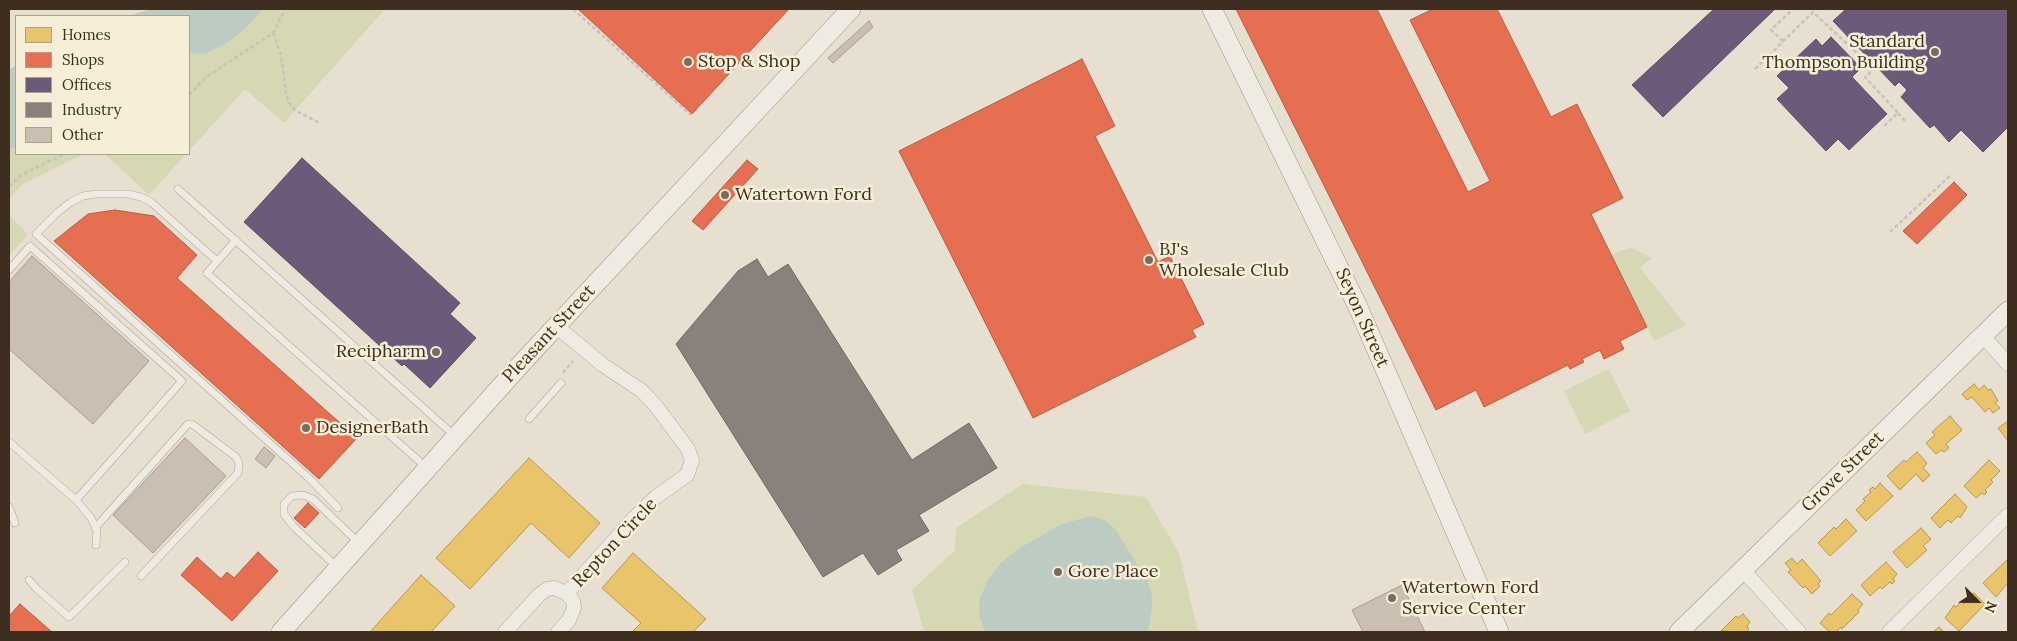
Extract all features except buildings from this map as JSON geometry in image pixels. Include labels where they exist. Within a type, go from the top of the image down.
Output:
[{"type":"street","name":"Pleasant Street","points":[[282,632],[338,567],[556,326],[852,9]]},
{"type":"street","name":"Seyon Street","points":[[1212,9],[1361,314],[1500,632]]},
{"type":"street","name":"Grove Street","points":[[1679,632],[2008,312]]},
{"type":"street","name":"Repton Circle","points":[[556,326],[603,365],[649,398],[691,455],[692,461],[687,475],[656,497],[635,516],[567,593]]},
{"type":"street","points":[[1983,336],[2008,364]]},
{"type":"street","points":[[1889,632],[2008,515]]},
{"type":"street","points":[[1743,570],[1798,632]]},
{"type":"street","name":"Repton Circle","points":[[504,632],[538,595],[547,590],[561,589],[567,593],[572,601],[572,614],[558,632]]},
{"type":"lane","points":[[178,189],[456,436]]},
{"type":"lane","points":[[217,261],[151,202],[128,194],[83,196],[58,212],[36,234],[304,474],[338,508]]},
{"type":"lane","points":[[236,240],[207,273],[427,468]]},
{"type":"lane","points":[[9,270],[30,246],[182,381],[76,500]]},
{"type":"lane","points":[[528,419],[561,383]]},
{"type":"lane","points":[[95,528],[188,424],[192,424],[236,457],[240,463],[238,473],[141,576]]},
{"type":"lane","points":[[9,442],[76,500],[91,518],[98,536],[96,545]]},
{"type":"lane","points":[[338,567],[294,527],[284,514],[284,504],[292,496],[303,495],[313,499],[360,543]]},
{"type":"lane","points":[[9,507],[15,523]]},
{"type":"lane","points":[[29,580],[69,617],[125,562]]},
{"type":"path","points":[[190,94],[206,78],[273,32],[285,9]]},
{"type":"path","points":[[572,9],[691,115]]},
{"type":"path","points":[[1784,41],[1771,30],[1793,9]]},
{"type":"path","points":[[1810,9],[1874,69],[1865,77],[1906,122]]},
{"type":"path","points":[[1755,69],[1813,12]]},
{"type":"path","points":[[273,32],[281,54],[289,103],[296,111],[320,123]]},
{"type":"path","points":[[1883,127],[1898,114]]},
{"type":"path","points":[[9,186],[24,174],[62,155]]},
{"type":"path","points":[[1890,232],[1952,174]]},
{"type":"green space","points":[[263,9],[385,9],[284,123],[245,89],[190,150],[190,53],[204,53],[227,43],[244,30]]},
{"type":"green space","points":[[15,147],[15,155],[82,155],[23,184],[9,199],[9,150]]},
{"type":"green space","points":[[106,155],[185,155],[149,195]]},
{"type":"green space","points":[[9,215],[28,234],[9,256]]},
{"type":"green space","points":[[1632,248],[1652,258],[1640,268],[1686,325],[1654,341],[1611,255]]},
{"type":"green space","points":[[1609,369],[1630,411],[1585,434],[1564,391]]},
{"type":"green space","name":"Gore Place","points":[[1023,484],[1146,497],[1179,553],[1198,632],[924,632],[912,590],[955,550],[956,528]]},
{"type":"shaded area","points":[[152,9],[263,9],[244,30],[227,43],[204,54],[190,53],[190,15],[131,15]]},
{"type":"shaded area","points":[[15,66],[15,147],[9,150],[9,70]]},
{"type":"shaded area","points":[[1091,516],[1104,520],[1115,529],[1147,580],[1152,596],[1148,632],[985,632],[980,617],[979,601],[987,582],[999,565],[1018,549],[1062,524]]},
{"type":"place","name":"Standard Thompson Building","points":[[1935,52]]},
{"type":"place","name":"Stop & Shop","points":[[688,62]]},
{"type":"place","name":"Watertown Ford","points":[[725,195]]},
{"type":"place","name":"BJ's Wholesale Club","points":[[1149,260]]},
{"type":"place","name":"Recipharm","points":[[436,352]]},
{"type":"place","name":"DesignerBath","points":[[306,428]]},
{"type":"place","name":"Gore Place","points":[[1058,572]]},
{"type":"place","name":"Watertown Ford Service Center","points":[[1392,598]]}]
